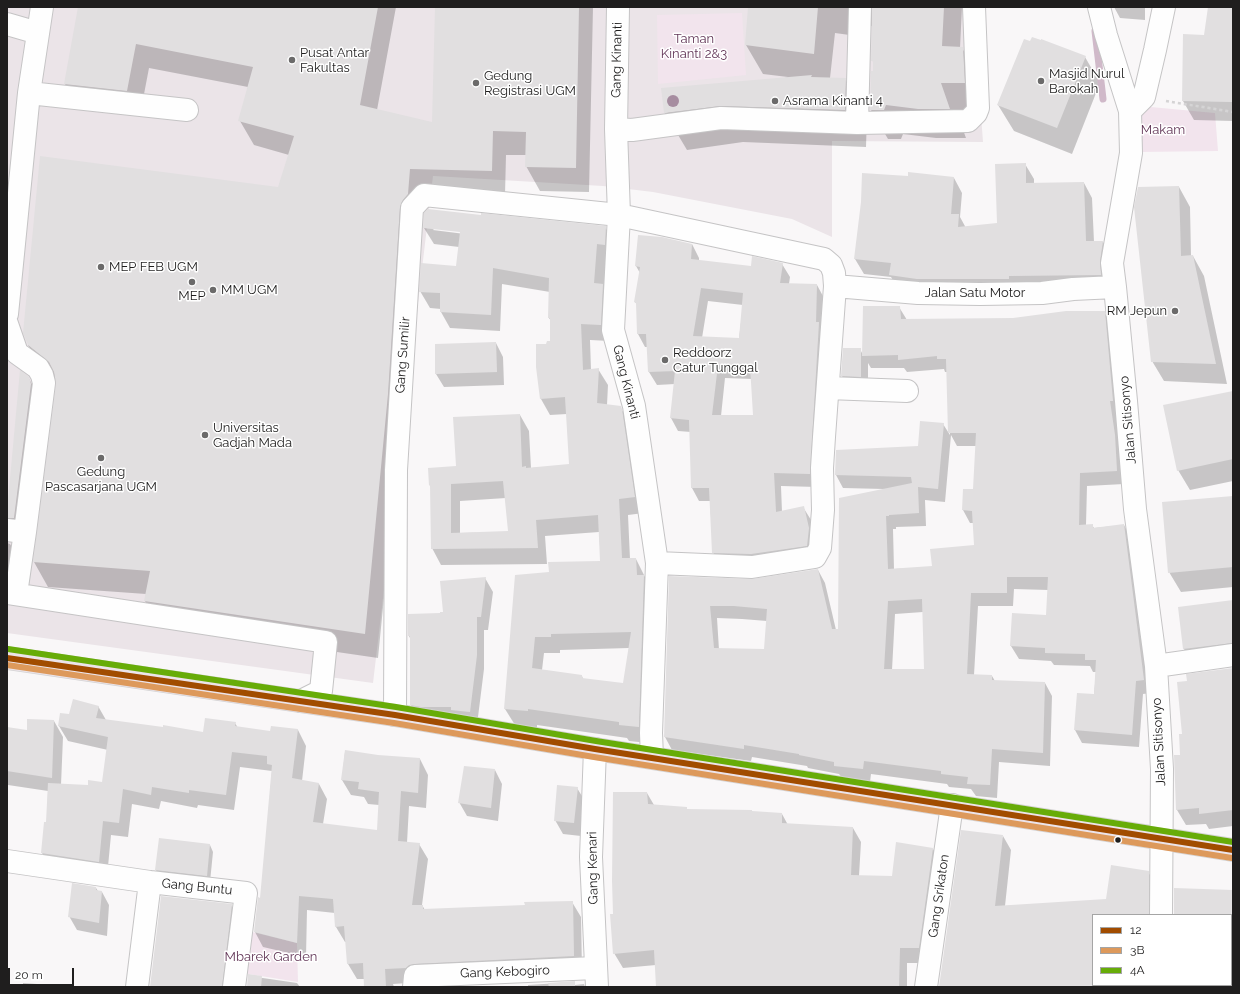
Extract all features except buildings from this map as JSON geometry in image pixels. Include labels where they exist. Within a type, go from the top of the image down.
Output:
[{"type":"main road","points":[[7,658],[395,715],[595,749],[1233,850]]},
{"type":"street","points":[[7,314],[29,93],[42,7]]},
{"type":"street","name":"Gang Kinanti","points":[[618,7],[616,129],[619,215],[613,330],[634,406],[658,563],[651,733],[652,757]]},
{"type":"street","points":[[857,123],[860,7]]},
{"type":"street","points":[[616,129],[632,130],[721,118],[857,123],[968,121],[976,113],[978,108],[974,7]]},
{"type":"street","name":"Jalan Sitisonyo","points":[[1099,7],[1106,35],[1137,104],[1131,153],[1112,263],[1116,287],[1135,509],[1156,666],[1162,769],[1161,914]]},
{"type":"street","points":[[1137,104],[1155,50],[1164,7]]},
{"type":"street","points":[[7,24],[38,33]]},
{"type":"street","points":[[29,93],[187,110]]},
{"type":"street","name":"Gang Sumilir","points":[[395,715],[396,470],[412,208],[424,195],[619,215]]},
{"type":"street","points":[[619,215],[824,259],[831,265],[834,273],[835,286],[822,468],[823,510],[820,548],[815,557],[752,567],[658,563]]},
{"type":"street","name":"Jalan Satu Motor","points":[[835,286],[918,293],[980,294],[1042,294],[1073,289],[1116,287]]},
{"type":"street","points":[[7,324],[12,352],[38,368],[44,382],[16,531],[12,594],[326,642],[321,691],[301,701]]},
{"type":"street","points":[[828,388],[907,391]]},
{"type":"street","points":[[1156,666],[1233,654]]},
{"type":"street","name":"Gang Kenari","points":[[595,749],[591,857],[596,978]]},
{"type":"street","name":"Gang Srikaton","points":[[926,987],[952,805]]},
{"type":"street","name":"Gang Buntu","points":[[7,861],[150,882],[246,893],[234,987]]},
{"type":"street","name":"Gang Buntu","points":[[137,987],[150,882]]},
{"type":"street","name":"Gang Kebogiro","points":[[414,982],[596,978]]},
{"type":"path","points":[[1137,104],[1233,112]]},
{"type":"shaded area","name":"Universitas Gadjah Mada","points":[[7,7],[973,7],[983,142],[832,141],[832,237],[792,219],[653,192],[603,186],[433,176],[373,683],[7,633]]},
{"type":"green space","name":"Taman Kinanti 2&3","points":[[742,13],[746,75],[658,84],[657,15]]},
{"type":"green space","name":"Makam","points":[[1140,106],[1215,113],[1218,151],[1140,152]]},
{"type":"green space","name":"Mbarek Garden","points":[[248,931],[297,943],[298,982],[242,973]]},
{"type":"waterway","points":[[1095,31],[1103,99]]},
{"type":"transit line","name":"4A","points":[[8,649],[396,707],[596,741],[1233,842]]},
{"type":"transit line","name":"12","points":[[7,658],[395,715],[595,749],[1233,850]]},
{"type":"transit line","name":"3B","points":[[7,665],[394,723],[594,757],[1232,858]]},
{"type":"place","name":"Pusat Antar Fakultas","points":[[292,60]]},
{"type":"place","name":"Masjid Nurul Barokah","points":[[1041,81]]},
{"type":"place","name":"Gedung Registrasi UGM","points":[[476,83]]},
{"type":"place","name":"Asrama Kinanti 4","points":[[775,101]]},
{"type":"place","name":"MEP FEB UGM","points":[[101,267]]},
{"type":"place","name":"MEP","points":[[192,282]]},
{"type":"place","name":"MM UGM","points":[[213,290]]},
{"type":"place","name":"RM Jepun","points":[[1175,311]]},
{"type":"place","name":"Reddoorz Catur Tunggal","points":[[665,360]]},
{"type":"place","name":"Universitas Gadjah Mada","points":[[205,435]]},
{"type":"place","name":"Gedung Pascasarjana UGM","points":[[101,458]]}]
